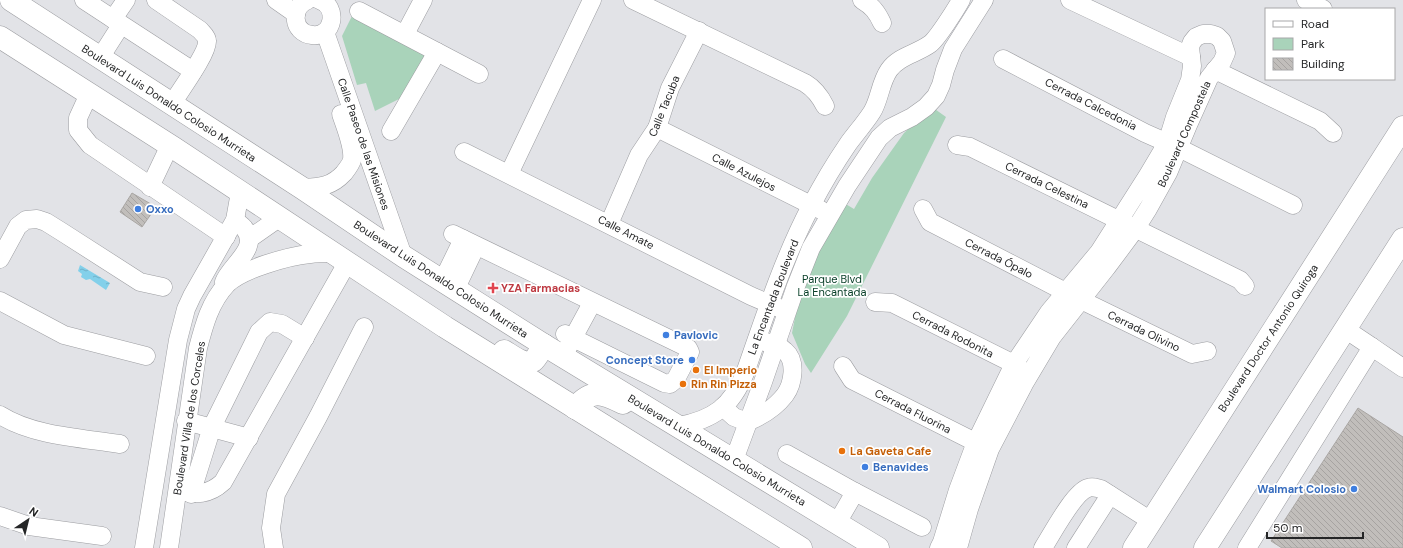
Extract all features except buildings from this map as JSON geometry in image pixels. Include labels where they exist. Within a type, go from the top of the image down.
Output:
[{"type":"main road","name":"Boulevard Luis Donaldo Colosio Murrieta","points":[[24,3],[100,58],[302,188],[403,256],[449,284],[560,345],[659,415],[878,548]]},
{"type":"main road","points":[[0,37],[170,145],[391,292],[801,548]]},
{"type":"main road","name":"Boulevard Doctor Antonio Quiroga","points":[[1134,548],[1403,127]]},
{"type":"main road","points":[[1205,548],[1403,238]]},
{"type":"main road","points":[[391,292],[422,303],[450,317],[523,362],[534,361],[560,345]]},
{"type":"main road","points":[[575,408],[581,400],[597,393],[607,396],[652,417],[659,415]]},
{"type":"street","points":[[84,0],[193,71]]},
{"type":"street","points":[[100,58],[126,0]]},
{"type":"street","points":[[156,0],[200,30],[208,42],[193,71],[172,104]]},
{"type":"street","points":[[276,0],[311,3],[331,11],[332,16],[330,27],[321,33],[306,34],[296,21],[311,3]]},
{"type":"street","points":[[405,34],[423,0]]},
{"type":"street","points":[[509,174],[592,0]]},
{"type":"street","points":[[633,0],[805,83],[813,88],[825,106]]},
{"type":"street","points":[[862,0],[874,9],[882,22]]},
{"type":"street","name":"La Encantada Boulevard","points":[[678,426],[694,424],[710,417],[733,397],[740,386],[779,276],[793,243],[811,206],[847,145],[876,104],[882,82],[896,62],[932,43],[961,0]]},
{"type":"street","name":"La Encantada Boulevard","points":[[734,460],[811,248],[879,138],[890,128],[912,118],[926,107],[936,96],[953,49],[984,0]]},
{"type":"street","points":[[1070,0],[1191,57]]},
{"type":"street","points":[[1306,0],[1321,8]]},
{"type":"street","points":[[359,11],[479,74]]},
{"type":"street","name":"Calle Tacuba","points":[[609,224],[639,155],[658,128],[670,88],[699,31]]},
{"type":"street","name":"Calle Paseo de las Misiones","points":[[302,188],[326,186],[338,180],[347,170],[352,161],[350,142],[321,33]]},
{"type":"street","name":"Calle Paseo de las Misiones","points":[[321,33],[403,256]]},
{"type":"street","name":"Boulevard Compostela","points":[[939,548],[962,507],[983,446],[1014,364],[1045,319],[1074,296],[1136,228],[1168,173],[1173,145],[1175,117],[1190,80],[1192,66],[1190,48],[1192,42],[1196,37],[1203,34],[1217,36],[1222,41],[1226,53],[1222,62],[1209,78],[1173,145],[1148,175],[1099,252],[1074,296],[1052,337],[983,446]]},
{"type":"street","points":[[921,50],[936,57],[945,70]]},
{"type":"street","points":[[391,131],[437,52]]},
{"type":"street","name":"Cerrada Calcedonia","points":[[1003,59],[1293,205]]},
{"type":"street","points":[[1215,70],[1320,121],[1333,133]]},
{"type":"street","points":[[89,94],[78,118],[78,130],[90,145],[226,237]]},
{"type":"street","points":[[876,104],[881,113],[890,120],[902,122]]},
{"type":"street","name":"Calle Azulejos","points":[[658,128],[830,215]]},
{"type":"street","points":[[150,186],[170,145]]},
{"type":"street","name":"Cerrada Celestina","points":[[957,145],[970,147],[1136,228],[1240,280],[1245,286]]},
{"type":"street","name":"Calle Amate","points":[[464,152],[787,312]]},
{"type":"street","name":"Boulevard Villa de los Corceles","points":[[144,548],[178,340],[186,309],[204,273],[226,237],[234,220],[240,192]]},
{"type":"street","name":"Cerrada Ópalo","points":[[923,209],[930,222],[1074,296]]},
{"type":"street","points":[[249,239],[279,218]]},
{"type":"street","points":[[0,259],[18,226],[26,220],[37,219],[46,222],[140,282],[162,287]]},
{"type":"street","points":[[225,287],[225,281],[233,268],[243,257],[249,245],[249,239],[244,228],[234,220]]},
{"type":"street","points":[[449,284],[464,240],[587,301],[688,348],[690,350],[690,354],[676,379],[670,384],[664,383],[560,345],[587,301]]},
{"type":"street","name":"Boulevard Villa de los Corceles","points":[[169,548],[184,492],[186,421],[198,348],[207,317],[214,302],[228,283],[264,265],[310,254],[339,258]]},
{"type":"street","points":[[305,338],[282,324],[270,322],[259,332],[212,427],[184,492],[208,492],[220,485],[235,463],[305,338],[339,258]]},
{"type":"street","name":"Cerrada Olivino","points":[[1074,296],[1192,354],[1208,351]]},
{"type":"street","points":[[0,301],[64,335],[146,356]]},
{"type":"street","name":"Cerrada Rodonita","points":[[875,302],[892,303],[1014,364],[1029,374]]},
{"type":"street","points":[[186,309],[207,317]]},
{"type":"street","points":[[274,548],[271,528],[276,494],[318,417],[364,327]]},
{"type":"street","points":[[1345,329],[1403,368]]},
{"type":"street","points":[[723,407],[734,417],[747,422],[765,414],[786,394],[790,385],[792,365],[786,351],[762,342],[756,343]]},
{"type":"street","points":[[1248,548],[1372,347]]},
{"type":"street","name":"Cerrada Fluorina","points":[[843,366],[852,380],[983,446]]},
{"type":"street","points":[[0,415],[20,425],[40,431],[120,444]]},
{"type":"street","points":[[186,421],[249,438]]},
{"type":"street","points":[[788,454],[855,492],[922,527]]},
{"type":"street","points":[[1110,495],[1075,548],[1047,541],[1075,497],[1089,487],[1094,487],[1110,495],[1151,521]]},
{"type":"street","points":[[837,523],[855,492]]},
{"type":"street","name":"Boulevard Compostela","points":[[958,548],[962,507]]},
{"type":"street","points":[[0,516],[29,526],[102,536]]},
{"type":"green space","points":[[352,16],[425,56],[401,98],[375,111],[366,83],[357,85],[342,36]]},
{"type":"green space","name":"Parque Blvd La Encantada","points":[[932,107],[946,117],[847,316],[811,373],[805,364],[792,333],[801,287],[844,203],[854,209],[872,178],[904,133]]},
{"type":"water","points":[[80,265],[110,283],[106,290],[90,279],[86,280],[81,277],[82,274],[78,271]]},
{"type":"place","name":"Oxxo","points":[[138,209]]},
{"type":"place","name":"YZA Farmacias","points":[[493,288]]},
{"type":"place","name":"Pavlovic","points":[[666,335]]},
{"type":"place","name":"Concept Store","points":[[692,360]]},
{"type":"place","name":"El Imperio","points":[[696,370]]},
{"type":"place","name":"Rin Rin Pizza","points":[[683,384]]},
{"type":"place","name":"La Gaveta Cafe","points":[[842,451]]},
{"type":"place","name":"Benavides","points":[[865,467]]},
{"type":"place","name":"Walmart Colosio","points":[[1354,489]]}]
